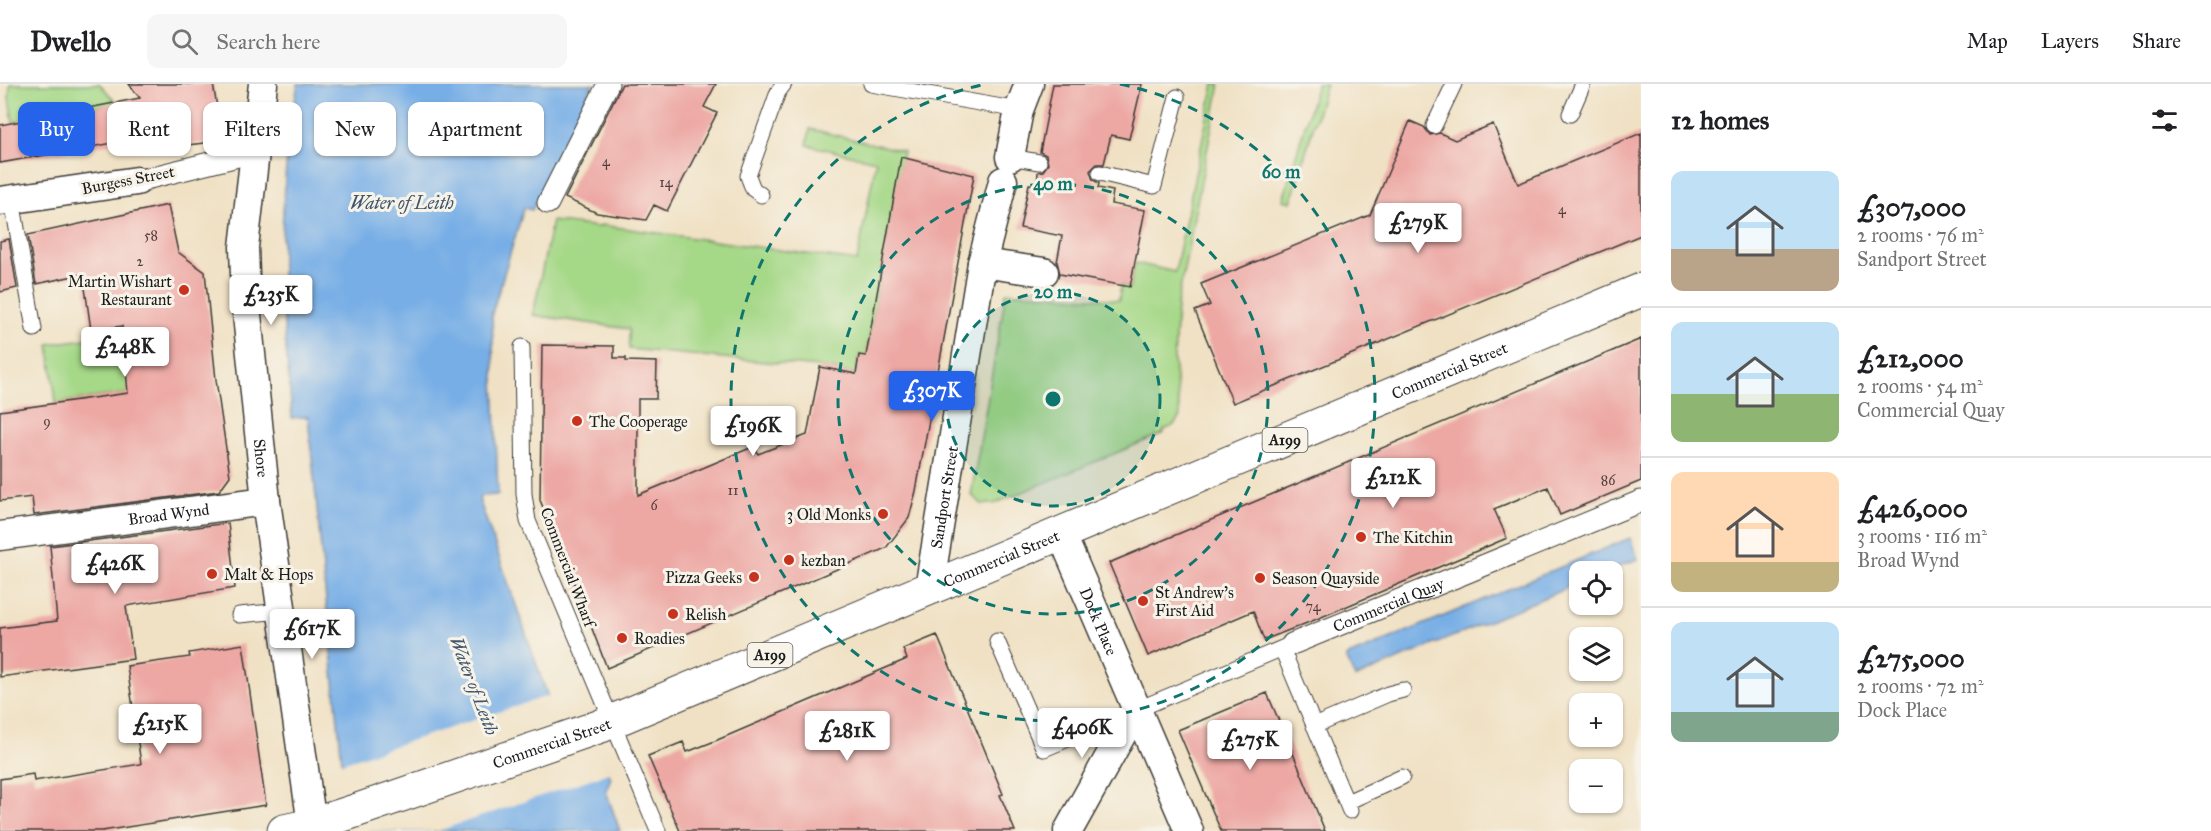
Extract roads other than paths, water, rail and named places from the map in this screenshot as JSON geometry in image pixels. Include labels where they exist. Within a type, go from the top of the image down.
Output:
[{"type":"main road","name":"Commercial Street","points":[[304,829],[606,724],[1641,290]]},
{"type":"street","name":"Shore","points":[[260,102],[262,84]]},
{"type":"street","points":[[548,203],[608,84]]},
{"type":"street","name":"Sandport Street","points":[[929,589],[982,263],[1024,97]]},
{"type":"street","name":"Burgess Street","points":[[6,200],[137,181],[238,156]]},
{"type":"street","name":"Shore","points":[[254,156],[244,247],[246,305],[266,501],[282,611],[304,829]]},
{"type":"street","points":[[982,263],[1044,272]]},
{"type":"street","name":"Broad Wynd","points":[[0,536],[266,501]]},
{"type":"street","name":"Commercial Quay","points":[[1287,646],[1641,501]]},
{"type":"street","name":"Dock Place","points":[[1061,533],[1189,831]]},
{"type":"street","points":[[1068,831],[1136,709]]},
{"type":"lane","points":[[761,195],[753,189],[748,176],[778,92],[784,84]]},
{"type":"lane","points":[[871,84],[1024,97]]},
{"type":"lane","points":[[1434,126],[1454,84]]},
{"type":"lane","points":[[1570,114],[1583,84]]},
{"type":"lane","points":[[1100,173],[1154,186],[1177,97]]},
{"type":"lane","points":[[1006,169],[1039,162]]},
{"type":"lane","points":[[6,200],[34,329]]},
{"type":"lane","name":"Commercial Wharf","points":[[522,346],[524,494],[528,521],[606,724],[658,831]]},
{"type":"lane","points":[[239,615],[282,611]]},
{"type":"lane","points":[[997,641],[1044,749],[1136,709]]},
{"type":"lane","points":[[1287,646],[1314,726],[1349,807],[1402,777]]},
{"type":"lane","name":"Commercial Quay","points":[[1136,709],[1287,646]]},
{"type":"lane","points":[[1314,726],[1388,694],[1403,690]]},
{"type":"water","name":"Water of Leith","points":[[298,84],[593,84],[532,210],[524,208],[492,313],[498,495],[481,496],[479,499],[549,700],[606,767],[611,778],[606,791],[620,831],[366,831],[342,763],[308,417],[292,418],[283,314],[282,231],[287,156],[302,156],[302,102],[295,102]]},
{"type":"water","points":[[1630,538],[1638,559],[1623,565],[1623,561],[1575,561]]},
{"type":"water","points":[[1569,564],[1569,587],[1355,678],[1346,657]]},
{"type":"place","name":"Martin Wishart Restaurant","points":[[184,290]]},
{"type":"place","name":"The Cooperage","points":[[577,421]]},
{"type":"place","name":"3 Old Monks","points":[[883,514]]},
{"type":"place","name":"The Kitchin","points":[[1361,537]]},
{"type":"place","name":"kezban","points":[[789,560]]},
{"type":"place","name":"Malt & Hops","points":[[212,574]]},
{"type":"place","name":"Pizza Geeks","points":[[754,577]]},
{"type":"place","name":"Season Quayside","points":[[1260,578]]},
{"type":"place","name":"St Andrew's First Aid","points":[[1143,601]]},
{"type":"place","name":"Relish","points":[[673,614]]},
{"type":"place","name":"Roadies","points":[[622,638]]}]
